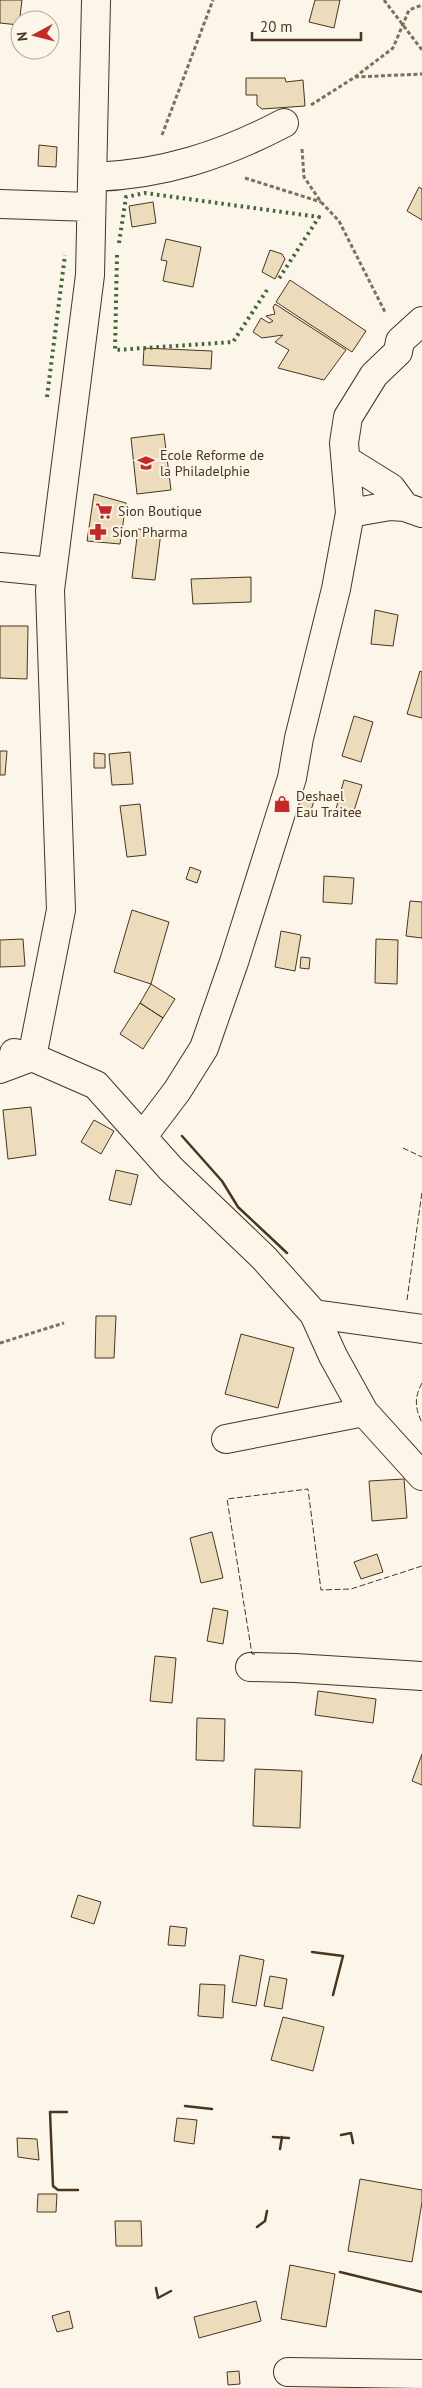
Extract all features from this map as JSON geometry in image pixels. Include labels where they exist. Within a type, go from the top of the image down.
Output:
[{"type":"street","points":[[32,1057],[61,910],[50,590],[90,275],[96,0]]},
{"type":"street","points":[[93,177],[126,176],[194,161],[244,144],[290,120]]},
{"type":"street","points":[[0,204],[91,207]]},
{"type":"street","points":[[143,1136],[177,1091],[204,1048],[234,962],[292,778],[299,738],[336,589],[350,512],[344,443],[348,417],[374,375],[398,352],[400,341],[422,321]]},
{"type":"street","points":[[346,460],[391,488],[414,510]]},
{"type":"street","points":[[350,512],[390,506],[414,510]]},
{"type":"street","points":[[0,567],[52,572]]},
{"type":"street","points":[[0,1049],[32,1057],[96,1085],[172,1169],[264,1258],[314,1314],[333,1356],[364,1412],[422,1476]]},
{"type":"street","points":[[0,1069],[32,1057]]},
{"type":"street","points":[[314,1314],[422,1330]]},
{"type":"street","points":[[226,1439],[364,1412]]},
{"type":"street","points":[[250,1667],[422,1676]]},
{"type":"street","points":[[288,2372],[422,2374]]},
{"type":"path","points":[[126,176],[164,133],[213,0]]},
{"type":"path","points":[[384,0],[422,50]]},
{"type":"path","points":[[400,341],[338,221],[321,202],[304,177],[302,154],[290,120],[355,77],[393,48],[409,10],[422,4]]},
{"type":"path","points":[[355,77],[422,74]]},
{"type":"path","points":[[237,176],[321,202]]},
{"type":"path","points":[[0,1343],[64,1322]]},
{"type":"building","points":[[0,0],[22,0],[21,10],[10,10],[10,24],[0,23]]},
{"type":"building","points":[[315,0],[340,0],[334,28],[309,22]]},
{"type":"building","points":[[246,78],[285,78],[286,82],[303,80],[305,106],[262,109],[257,105],[257,95],[246,95]]},
{"type":"building","points":[[39,145],[57,147],[56,167],[38,166]]},
{"type":"building","points":[[419,187],[422,189],[422,220],[407,211]]},
{"type":"building","points":[[153,202],[156,223],[132,227],[129,206]]},
{"type":"building","points":[[166,239],[201,247],[193,287],[163,281],[167,261],[161,260]]},
{"type":"building","points":[[270,250],[282,254],[285,259],[275,279],[262,272]]},
{"type":"building","points":[[290,280],[366,331],[352,352],[276,302]]},
{"type":"building","points":[[275,304],[346,350],[324,380],[278,368],[289,350],[275,342],[283,335],[262,338],[253,332],[261,318],[269,323],[273,321],[266,316],[275,314],[273,307]]},
{"type":"building","points":[[144,348],[212,351],[211,369],[143,365]]},
{"type":"building","points":[[164,434],[171,490],[137,494],[131,438]]},
{"type":"building","points":[[94,494],[126,503],[120,544],[87,541]]},
{"type":"building","points":[[138,529],[161,532],[155,580],[132,578]]},
{"type":"building","points":[[251,577],[251,602],[193,604],[191,579]]},
{"type":"building","points":[[375,610],[398,615],[393,646],[371,644]]},
{"type":"building","points":[[0,626],[28,626],[27,679],[0,678]]},
{"type":"building","points":[[420,671],[422,672],[422,718],[407,714]]},
{"type":"building","points":[[354,716],[373,722],[361,762],[342,756]]},
{"type":"building","points":[[0,751],[7,751],[5,775],[0,775]]},
{"type":"building","points":[[130,752],[133,784],[112,785],[109,754]]},
{"type":"building","points":[[94,753],[105,754],[105,768],[94,768]]},
{"type":"building","points":[[344,780],[362,785],[353,814],[336,809]]},
{"type":"building","points":[[295,792],[315,798],[309,816],[290,811]]},
{"type":"building","points":[[140,804],[146,855],[127,857],[120,806]]},
{"type":"building","points":[[190,867],[201,871],[197,883],[186,879]]},
{"type":"building","points":[[324,876],[354,878],[352,904],[323,902]]},
{"type":"building","points":[[410,901],[422,902],[422,938],[406,936]]},
{"type":"building","points":[[132,910],[169,922],[151,984],[114,972]]},
{"type":"building","points":[[281,931],[301,935],[295,971],[275,967]]},
{"type":"building","points":[[23,939],[25,966],[0,967],[0,940]]},
{"type":"building","points":[[376,939],[398,940],[397,984],[375,983]]},
{"type":"building","points":[[301,957],[310,958],[309,969],[300,968]]},
{"type":"building","points":[[151,984],[175,999],[163,1018],[140,1003]]},
{"type":"building","points":[[140,1003],[163,1018],[143,1049],[120,1034]]},
{"type":"building","points":[[31,1107],[36,1155],[8,1159],[3,1110]]},
{"type":"building","points":[[94,1120],[114,1131],[101,1154],[81,1142]]},
{"type":"building","points":[[116,1170],[138,1175],[131,1205],[109,1200]]},
{"type":"building","points":[[96,1316],[116,1316],[114,1358],[95,1358]]},
{"type":"building","points":[[241,1334],[294,1348],[278,1408],[225,1394]]},
{"type":"building","points":[[404,1479],[407,1518],[372,1521],[369,1481]]},
{"type":"building","points":[[212,1532],[223,1578],[201,1583],[190,1538]]},
{"type":"building","points":[[377,1554],[383,1572],[361,1579],[354,1562]]},
{"type":"building","points":[[213,1608],[228,1611],[223,1644],[207,1641]]},
{"type":"building","points":[[155,1656],[176,1658],[172,1703],[150,1701]]},
{"type":"building","points":[[318,1691],[376,1699],[373,1723],[315,1715]]},
{"type":"building","points":[[197,1718],[225,1719],[224,1761],[196,1760]]},
{"type":"building","points":[[422,1754],[422,1785],[412,1781]]},
{"type":"building","points":[[255,1769],[302,1771],[300,1828],[253,1826]]},
{"type":"building","points":[[78,1895],[101,1902],[94,1924],[71,1917]]},
{"type":"building","points":[[170,1926],[187,1928],[185,1946],[168,1945]]},
{"type":"building","points":[[240,1955],[264,1960],[256,2006],[232,2002]]},
{"type":"building","points":[[270,1976],[287,1979],[282,2009],[264,2006]]},
{"type":"building","points":[[200,1984],[225,1985],[223,2018],[198,2016]]},
{"type":"building","points":[[283,2017],[324,2027],[313,2071],[271,2060]]},
{"type":"building","points":[[177,2118],[197,2120],[194,2144],[174,2141]]},
{"type":"building","points":[[17,2138],[37,2139],[39,2160],[18,2157]]},
{"type":"building","points":[[360,2179],[422,2190],[422,2202],[412,2262],[348,2251]]},
{"type":"building","points":[[38,2194],[57,2194],[56,2212],[37,2212]]},
{"type":"building","points":[[115,2221],[141,2221],[142,2246],[116,2246]]},
{"type":"building","points":[[290,2265],[335,2274],[326,2327],[281,2319]]},
{"type":"building","points":[[256,2301],[261,2321],[199,2338],[194,2317]]},
{"type":"building","points":[[69,2311],[73,2328],[57,2332],[52,2316]]},
{"type":"building","points":[[239,2371],[240,2384],[228,2385],[227,2372]]},
{"type":"hedge","points":[[119,243],[126,197],[145,193],[319,217],[278,280]]},
{"type":"hedge","points":[[47,397],[65,255]]},
{"type":"hedge","points":[[117,255],[115,350],[233,342],[267,290]]},
{"type":"fence","points":[[403,1148],[422,1157]]},
{"type":"fence","points":[[407,1300],[422,1192]]},
{"type":"fence","points":[[422,1383],[416,1403],[422,1423]]},
{"type":"fence","points":[[255,1654],[252,1654],[227,1499],[308,1489],[321,1590],[351,1589],[422,1566]]},
{"type":"wall","points":[[182,1136],[222,1181],[238,1207],[287,1253]]},
{"type":"wall","points":[[312,1952],[343,1956],[333,1995]]},
{"type":"wall","points":[[185,2106],[212,2109]]},
{"type":"wall","points":[[67,2112],[50,2112],[53,2186],[58,2190],[78,2190]]},
{"type":"wall","points":[[341,2135],[351,2133],[353,2143]]},
{"type":"wall","points":[[273,2137],[289,2138]]},
{"type":"wall","points":[[280,2149],[282,2137]]},
{"type":"wall","points":[[257,2227],[265,2221],[267,2211]]},
{"type":"wall","points":[[340,2272],[422,2292]]},
{"type":"wall","points":[[156,2288],[158,2298],[171,2291]]},
{"type":"place","name":"Ecole Reforme de la Philadelphie","points":[[146,463]]},
{"type":"place","name":"Sion Boutique","points":[[104,511]]},
{"type":"place","name":"Sion Pharma","points":[[98,532]]},
{"type":"place","name":"Deshael Eau Traitee","points":[[282,804]]}]
